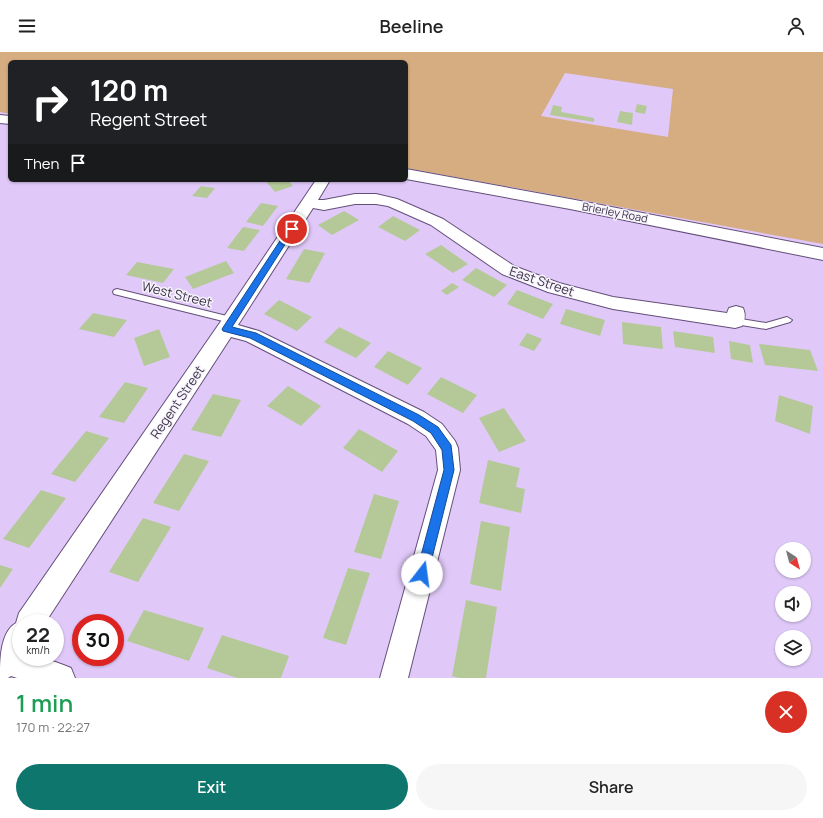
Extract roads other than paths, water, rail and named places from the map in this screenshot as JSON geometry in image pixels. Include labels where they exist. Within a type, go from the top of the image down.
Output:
[{"type":"street","name":"Brierley Road","points":[[408,174],[570,204],[823,254]]},
{"type":"street","name":"Regent Street","points":[[35,614],[309,203],[321,182]]},
{"type":"street","name":"East Street","points":[[309,203],[324,204],[355,199],[376,199],[392,202],[437,222],[508,270],[554,288],[613,302],[736,317]]},
{"type":"street","points":[[228,324],[416,418],[434,430],[447,448],[449,470],[394,678]]},
{"type":"street","points":[[12,648],[2,663],[61,678]]},
{"type":"lane","name":"West Street","points":[[117,292],[228,324]]},
{"type":"lane","points":[[736,317],[766,326],[787,320]]}]
